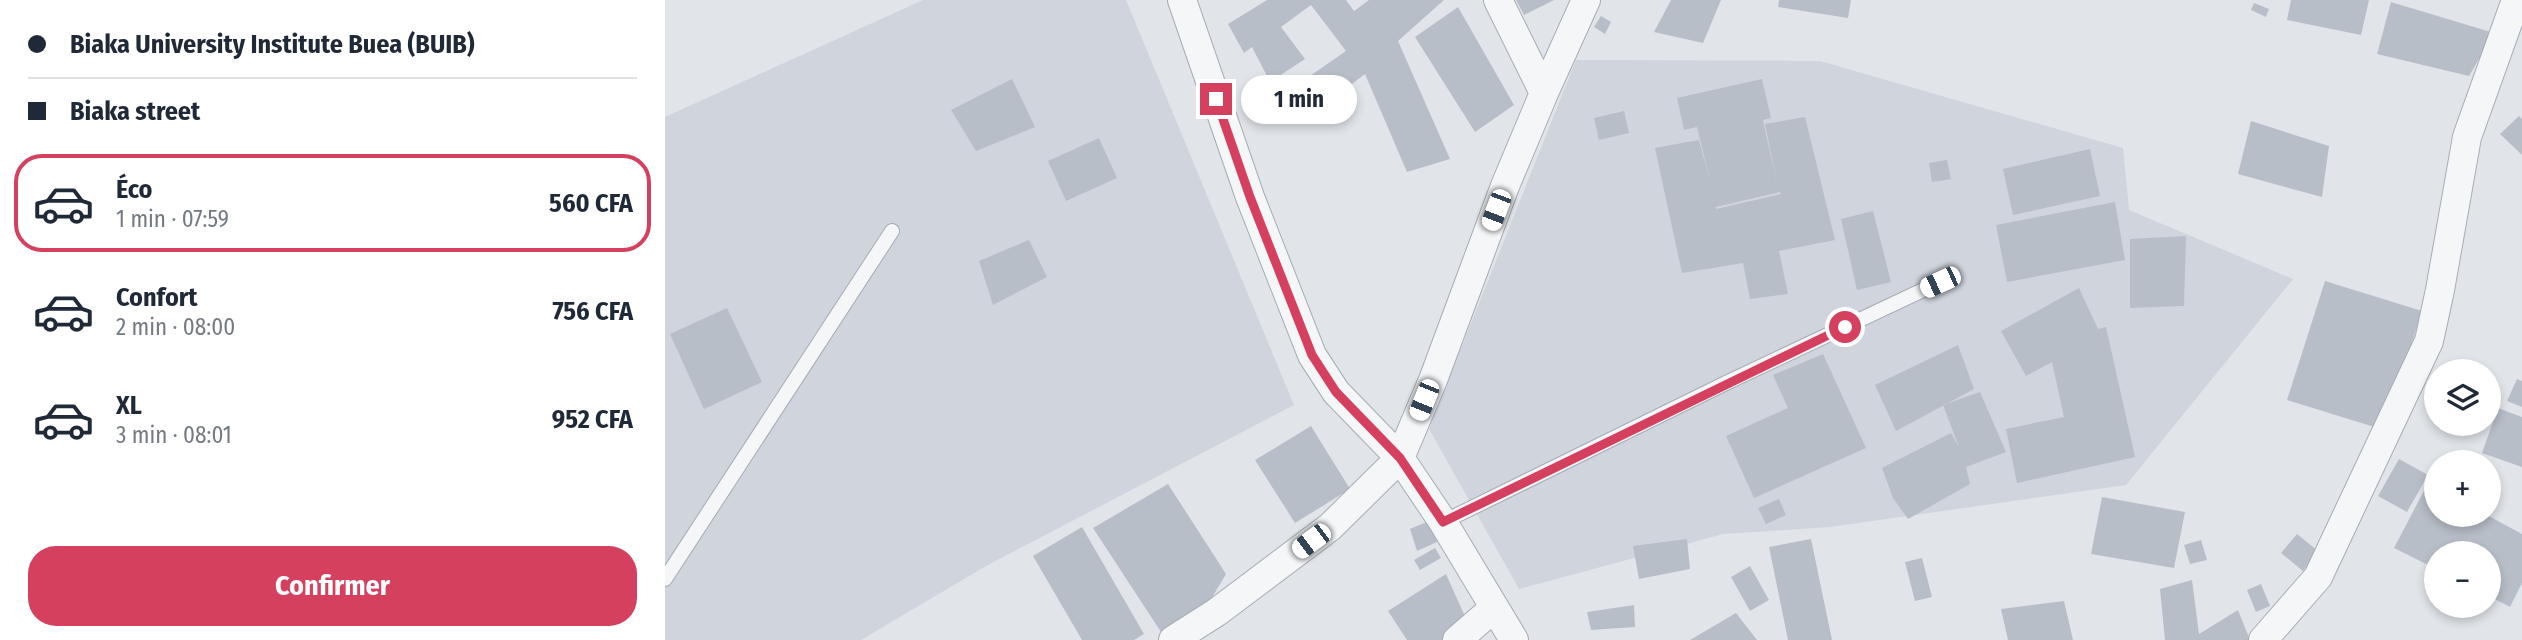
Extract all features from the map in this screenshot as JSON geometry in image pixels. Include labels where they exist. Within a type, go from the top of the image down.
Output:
[{"type":"street","points":[[1182,0],[1250,197],[1312,355],[1336,392],[1400,458],[1443,522],[1514,640]]},
{"type":"street","points":[[1498,0],[1544,93]]},
{"type":"street","points":[[1173,640],[1217,612],[1329,527],[1400,458],[1433,380],[1506,186],[1586,0]]},
{"type":"street","points":[[2263,640],[2318,577],[2429,341],[2467,136],[2516,0]]},
{"type":"street","points":[[1457,640],[1494,608]]},
{"type":"lane","points":[[665,579],[892,231]]},
{"type":"lane","points":[[1443,522],[1725,383],[1940,282]]},
{"type":"shaded area","points":[[923,0],[1126,0],[1294,405],[986,566],[861,640],[665,640],[665,117]]},
{"type":"shaded area","points":[[1576,60],[1820,61],[2123,148],[2129,210],[2293,279],[2126,485],[1830,527],[1723,534],[1519,589],[1429,429]]},
{"type":"building","points":[[1267,0],[1346,0],[1354,11],[1369,0],[1444,0],[1398,41],[1450,159],[1407,172],[1365,74],[1301,122],[1281,96],[1346,51],[1311,5],[1281,27],[1305,59],[1270,82],[1252,47],[1244,53],[1228,24]]},
{"type":"building","points":[[1516,0],[1554,0],[1524,15]]},
{"type":"building","points":[[1671,0],[1721,0],[1703,43],[1654,32]]},
{"type":"building","points":[[1779,0],[1851,0],[1848,18],[1778,7]]},
{"type":"building","points":[[2291,0],[2369,0],[2361,35],[2287,20]]},
{"type":"building","points":[[2391,2],[2494,33],[2469,76],[2377,54]]},
{"type":"building","points":[[2254,3],[2269,9],[2266,17],[2251,10]]},
{"type":"building","points":[[1458,7],[1514,105],[1475,132],[1415,37]]},
{"type":"building","points":[[1601,16],[1611,22],[1605,34],[1594,27]]},
{"type":"building","points":[[1012,79],[1035,127],[976,151],[951,110]]},
{"type":"building","points":[[1762,79],[1771,118],[1763,120],[1778,189],[1765,124],[1805,117],[1835,240],[1779,251],[1788,294],[1750,299],[1743,263],[1682,273],[1655,148],[1699,140],[1711,185],[1697,127],[1684,130],[1677,98]],"holes":[[[1780,192],[1781,194],[1716,209]]]},
{"type":"building","points":[[1624,111],[1629,133],[1599,140],[1594,118]]},
{"type":"building","points":[[2519,116],[2522,119],[2522,155],[2500,134]]},
{"type":"building","points":[[2251,121],[2329,146],[2322,197],[2238,174]]},
{"type":"building","points":[[1099,138],[1117,178],[1066,201],[1048,161]]},
{"type":"building","points":[[2090,149],[2100,196],[2013,215],[2003,169]]},
{"type":"building","points":[[1947,160],[1951,179],[1932,182],[1929,163]]},
{"type":"building","points":[[2115,202],[2125,260],[2007,282],[1996,225]]},
{"type":"building","points":[[1873,211],[1891,282],[1857,290],[1841,219]]},
{"type":"building","points":[[2186,236],[2184,306],[2130,308],[2130,239]]},
{"type":"building","points":[[1029,240],[1047,277],[993,305],[979,261]]},
{"type":"building","points":[[2325,281],[2422,311],[2384,430],[2287,400]]},
{"type":"building","points":[[2079,288],[2098,329],[2106,327],[2135,457],[2017,483],[2006,429],[2064,417],[2052,362],[2026,376],[2001,331]]},
{"type":"building","points":[[727,308],[762,382],[704,409],[670,334]]},
{"type":"building","points":[[1958,345],[1974,389],[1896,431],[1875,385]]},
{"type":"building","points":[[1823,354],[1866,448],[1754,498],[1726,436],[1788,408],[1773,375]]},
{"type":"building","points":[[2517,379],[2522,381],[2522,407],[2507,401]]},
{"type":"building","points":[[1980,392],[2006,452],[1966,467],[1970,484],[1908,519],[1893,498],[1882,468],[1951,433],[1959,447],[1943,405]]},
{"type":"building","points":[[2501,409],[2522,417],[2522,467],[2501,460],[2501,450],[2483,450],[2488,436],[2501,436]]},
{"type":"building","points":[[1311,426],[1350,489],[1295,523],[1255,460]]},
{"type":"building","points":[[2399,459],[2424,473],[2424,482],[2407,512],[2378,496]]},
{"type":"building","points":[[1168,484],[1226,574],[1207,606],[1163,635],[1093,528]]},
{"type":"building","points":[[2424,491],[2424,527],[2501,527],[2501,523],[2522,534],[2522,583],[2510,607],[2501,602],[2501,541],[2424,541],[2424,563],[2394,548]]},
{"type":"building","points":[[2102,497],[2185,512],[2174,568],[2091,554]]},
{"type":"building","points":[[1779,499],[1786,515],[1766,524],[1758,508]]},
{"type":"building","points":[[1429,521],[1437,542],[1417,551],[1410,529]]},
{"type":"building","points":[[1082,527],[1144,634],[1134,640],[1082,640],[1033,556]]},
{"type":"building","points":[[2297,534],[2318,551],[2303,571],[2281,553]]},
{"type":"building","points":[[1687,539],[1690,569],[1639,579],[1633,546]]},
{"type":"building","points":[[1811,539],[1832,640],[1788,640],[1769,547]]},
{"type":"building","points":[[2201,540],[2207,560],[2190,564],[2184,545]]},
{"type":"building","points":[[1435,548],[1441,558],[1420,570],[1414,560]]},
{"type":"building","points":[[1922,558],[1932,597],[1915,601],[1905,562]]},
{"type":"building","points":[[1750,566],[1769,600],[1750,611],[1731,577]]},
{"type":"building","points":[[1446,574],[1467,621],[1454,640],[1407,640],[1388,611]]},
{"type":"building","points":[[2192,580],[2199,634],[2238,610],[2250,640],[2165,640],[2160,589]]},
{"type":"building","points":[[2261,584],[2270,606],[2256,612],[2247,590]]},
{"type":"building","points":[[2064,601],[2073,640],[2008,640],[2001,609]]},
{"type":"building","points":[[1634,605],[1635,627],[1591,630],[1587,612]]},
{"type":"building","points":[[1736,613],[1757,640],[1690,640]]},
{"type":"route","points":[[1216,99],[1250,197],[1312,355],[1336,392],[1400,458],[1443,522],[1845,327]]}]
